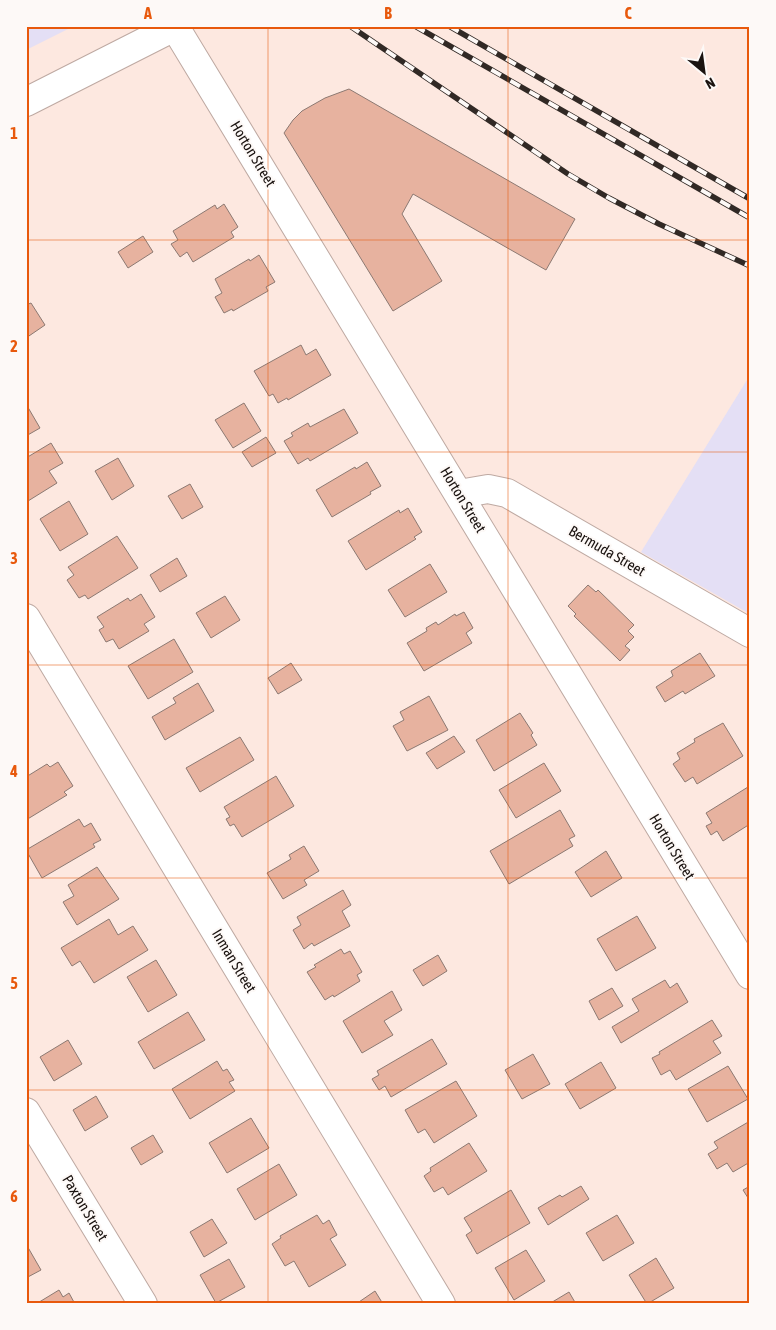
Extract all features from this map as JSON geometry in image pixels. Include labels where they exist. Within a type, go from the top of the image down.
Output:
[{"type":"street","points":[[26,102],[175,26]]},
{"type":"street","name":"Horton Street","points":[[175,26],[750,975]]},
{"type":"street","name":"Bermuda Street","points":[[459,494],[488,488],[506,493],[750,633]]},
{"type":"street","name":"Inman Street","points":[[26,618],[441,1304]]},
{"type":"street","name":"Paxton Street","points":[[26,1112],[143,1304]]},
{"type":"shaded area","points":[[26,26],[74,26],[26,50]]},
{"type":"shaded area","points":[[750,375],[750,614],[641,552]]},
{"type":"building","points":[[349,89],[575,219],[546,270],[413,194],[402,214],[442,281],[393,311],[284,133],[302,111],[325,98]]},
{"type":"building","points":[[224,204],[238,227],[231,232],[234,237],[193,262],[187,252],[180,257],[171,244],[178,240],[173,231],[215,205],[217,209]]},
{"type":"building","points":[[143,236],[153,252],[128,268],[118,252]]},
{"type":"building","points":[[259,255],[275,282],[266,287],[268,291],[233,311],[232,309],[224,313],[215,297],[222,293],[215,279]]},
{"type":"building","points":[[31,303],[45,325],[26,338],[26,305]]},
{"type":"building","points":[[301,345],[306,355],[316,349],[331,375],[288,400],[287,398],[278,403],[273,394],[269,396],[254,371]]},
{"type":"building","points":[[244,403],[261,431],[233,448],[215,420]]},
{"type":"building","points":[[26,404],[40,428],[26,436]]},
{"type":"building","points":[[344,409],[358,433],[310,461],[308,458],[298,464],[284,441],[293,436],[291,433],[308,423],[310,427]]},
{"type":"building","points":[[266,437],[276,453],[252,467],[242,452]]},
{"type":"building","points":[[51,443],[63,463],[49,471],[57,483],[28,501],[26,498],[26,458]]},
{"type":"building","points":[[118,458],[134,486],[112,500],[95,471]]},
{"type":"building","points":[[367,462],[381,486],[332,517],[316,490]]},
{"type":"building","points":[[190,484],[203,507],[182,519],[168,496]]},
{"type":"building","points":[[69,501],[88,534],[60,551],[40,519]]},
{"type":"building","points":[[408,508],[422,532],[414,537],[416,539],[366,570],[348,541],[399,510],[400,513]]},
{"type":"building","points":[[117,536],[138,568],[88,599],[85,595],[79,598],[67,580],[74,575],[68,567]]},
{"type":"building","points":[[177,558],[187,576],[160,592],[150,575]]},
{"type":"building","points":[[430,564],[447,592],[405,617],[388,590]]},
{"type":"building","points":[[588,585],[596,592],[598,590],[634,625],[628,631],[634,637],[625,646],[630,650],[620,661],[574,616],[576,614],[568,606]]},
{"type":"building","points":[[141,594],[155,617],[144,624],[149,631],[119,649],[113,639],[106,642],[99,630],[104,627],[97,617],[128,598],[130,601]]},
{"type":"building","points":[[225,596],[240,620],[211,638],[196,613]]},
{"type":"building","points":[[464,612],[473,628],[466,633],[472,643],[424,671],[407,643],[427,631],[426,628],[436,622],[438,625],[455,614],[456,616]]},
{"type":"building","points":[[174,639],[193,672],[148,699],[128,666]]},
{"type":"building","points":[[700,653],[715,676],[685,694],[683,691],[665,702],[656,687],[673,676],[671,671]]},
{"type":"building","points":[[291,663],[302,680],[278,694],[268,678]]},
{"type":"building","points":[[198,683],[214,711],[165,740],[152,717],[176,703],[173,698]]},
{"type":"building","points":[[429,696],[448,730],[407,751],[393,726],[404,720],[400,712]]},
{"type":"building","points":[[520,713],[533,733],[531,735],[537,745],[494,771],[476,740]]},
{"type":"building","points":[[723,723],[743,756],[697,784],[693,777],[685,782],[673,764],[680,759],[677,753],[695,742],[694,739]]},
{"type":"building","points":[[454,736],[465,752],[437,769],[426,753]]},
{"type":"building","points":[[240,737],[254,760],[200,792],[186,768]]},
{"type":"building","points":[[58,762],[73,786],[64,792],[67,795],[26,820],[26,777],[47,764],[50,767]]},
{"type":"building","points":[[544,763],[561,791],[516,818],[499,790]]},
{"type":"building","points":[[276,776],[294,806],[242,837],[234,824],[230,826],[226,819],[230,817],[224,807]]},
{"type":"building","points":[[748,787],[750,789],[750,824],[723,841],[717,831],[711,835],[706,826],[712,823],[706,813]]},
{"type":"building","points":[[560,810],[575,836],[569,839],[573,846],[509,884],[490,851]]},
{"type":"building","points":[[79,819],[84,827],[91,823],[101,840],[93,844],[95,847],[42,878],[26,850]]},
{"type":"building","points":[[304,846],[319,871],[304,880],[307,885],[283,899],[267,873],[291,859],[289,855]]},
{"type":"building","points":[[606,851],[622,878],[591,897],[575,872]]},
{"type":"building","points":[[97,867],[119,899],[77,925],[63,902],[74,896],[68,885]]},
{"type":"building","points":[[343,890],[351,905],[342,911],[350,926],[314,946],[312,943],[304,949],[293,930],[301,925],[297,917]]},
{"type":"building","points":[[637,916],[656,948],[616,971],[597,939]]},
{"type":"building","points":[[109,919],[118,935],[133,926],[148,950],[94,983],[80,961],[72,966],[61,948]]},
{"type":"building","points":[[341,949],[344,954],[350,951],[362,972],[357,975],[360,981],[334,997],[333,995],[325,1000],[307,972],[316,967],[314,965]]},
{"type":"building","points":[[438,955],[447,971],[423,986],[413,970]]},
{"type":"building","points":[[156,960],[177,995],[148,1012],[127,977]]},
{"type":"building","points":[[665,980],[670,988],[677,983],[688,1002],[621,1043],[612,1027],[639,1011],[632,999]]},
{"type":"building","points":[[612,988],[623,1006],[599,1020],[589,1001]]},
{"type":"building","points":[[392,991],[402,1010],[384,1021],[393,1035],[362,1053],[343,1021]]},
{"type":"building","points":[[188,1012],[205,1040],[154,1069],[138,1042]]},
{"type":"building","points":[[712,1020],[722,1036],[713,1041],[721,1053],[676,1080],[670,1070],[661,1075],[652,1058]]},
{"type":"building","points":[[432,1039],[447,1064],[391,1097],[385,1086],[379,1090],[372,1079],[379,1075],[377,1071]]},
{"type":"building","points":[[68,1040],[82,1064],[54,1081],[40,1057]]},
{"type":"building","points":[[533,1054],[550,1084],[522,1099],[505,1070]]},
{"type":"building","points":[[217,1061],[223,1071],[227,1069],[234,1080],[229,1082],[235,1091],[190,1119],[172,1089]]},
{"type":"building","points":[[601,1062],[616,1088],[580,1109],[565,1084]]},
{"type":"building","points":[[728,1066],[748,1099],[707,1122],[688,1089]]},
{"type":"building","points":[[456,1081],[477,1116],[434,1143],[425,1129],[418,1133],[405,1110]]},
{"type":"building","points":[[96,1096],[108,1117],[85,1131],[73,1110]]},
{"type":"building","points":[[251,1118],[269,1148],[227,1173],[209,1143]]},
{"type":"building","points":[[750,1121],[750,1162],[733,1172],[727,1163],[717,1169],[708,1154],[718,1148],[714,1142]]},
{"type":"building","points":[[153,1135],[163,1152],[141,1165],[131,1148]]},
{"type":"building","points":[[469,1143],[487,1171],[448,1195],[443,1187],[434,1192],[424,1176],[431,1171],[430,1168]]},
{"type":"building","points":[[279,1164],[297,1195],[255,1220],[237,1189]]},
{"type":"building","points":[[581,1186],[589,1199],[548,1225],[538,1208],[560,1195],[562,1197]]},
{"type":"building","points":[[750,1186],[750,1201],[743,1190]]},
{"type":"building","points":[[511,1190],[530,1223],[477,1254],[466,1235],[472,1231],[464,1218]]},
{"type":"building","points":[[317,1215],[323,1224],[329,1220],[337,1235],[330,1239],[346,1265],[309,1287],[294,1261],[285,1266],[272,1244],[281,1238],[280,1236]]},
{"type":"building","points":[[617,1215],[634,1243],[603,1261],[586,1233]]},
{"type":"building","points":[[212,1219],[227,1243],[204,1257],[190,1232]]},
{"type":"building","points":[[26,1244],[41,1270],[26,1278]]},
{"type":"building","points":[[526,1250],[545,1281],[514,1300],[495,1268]]},
{"type":"building","points":[[656,1258],[674,1288],[647,1304],[629,1275]]},
{"type":"building","points":[[229,1259],[245,1287],[216,1303],[200,1275]]},
{"type":"building","points":[[59,1290],[63,1297],[69,1293],[75,1304],[36,1304]]},
{"type":"building","points":[[375,1291],[383,1304],[356,1304]]},
{"type":"building","points":[[569,1292],[576,1304],[549,1304]]},
{"type":"railway","points":[[350,26],[568,174],[659,224],[750,266]]},
{"type":"railway","points":[[415,26],[750,218]]},
{"type":"railway","points":[[449,26],[750,199]]}]
